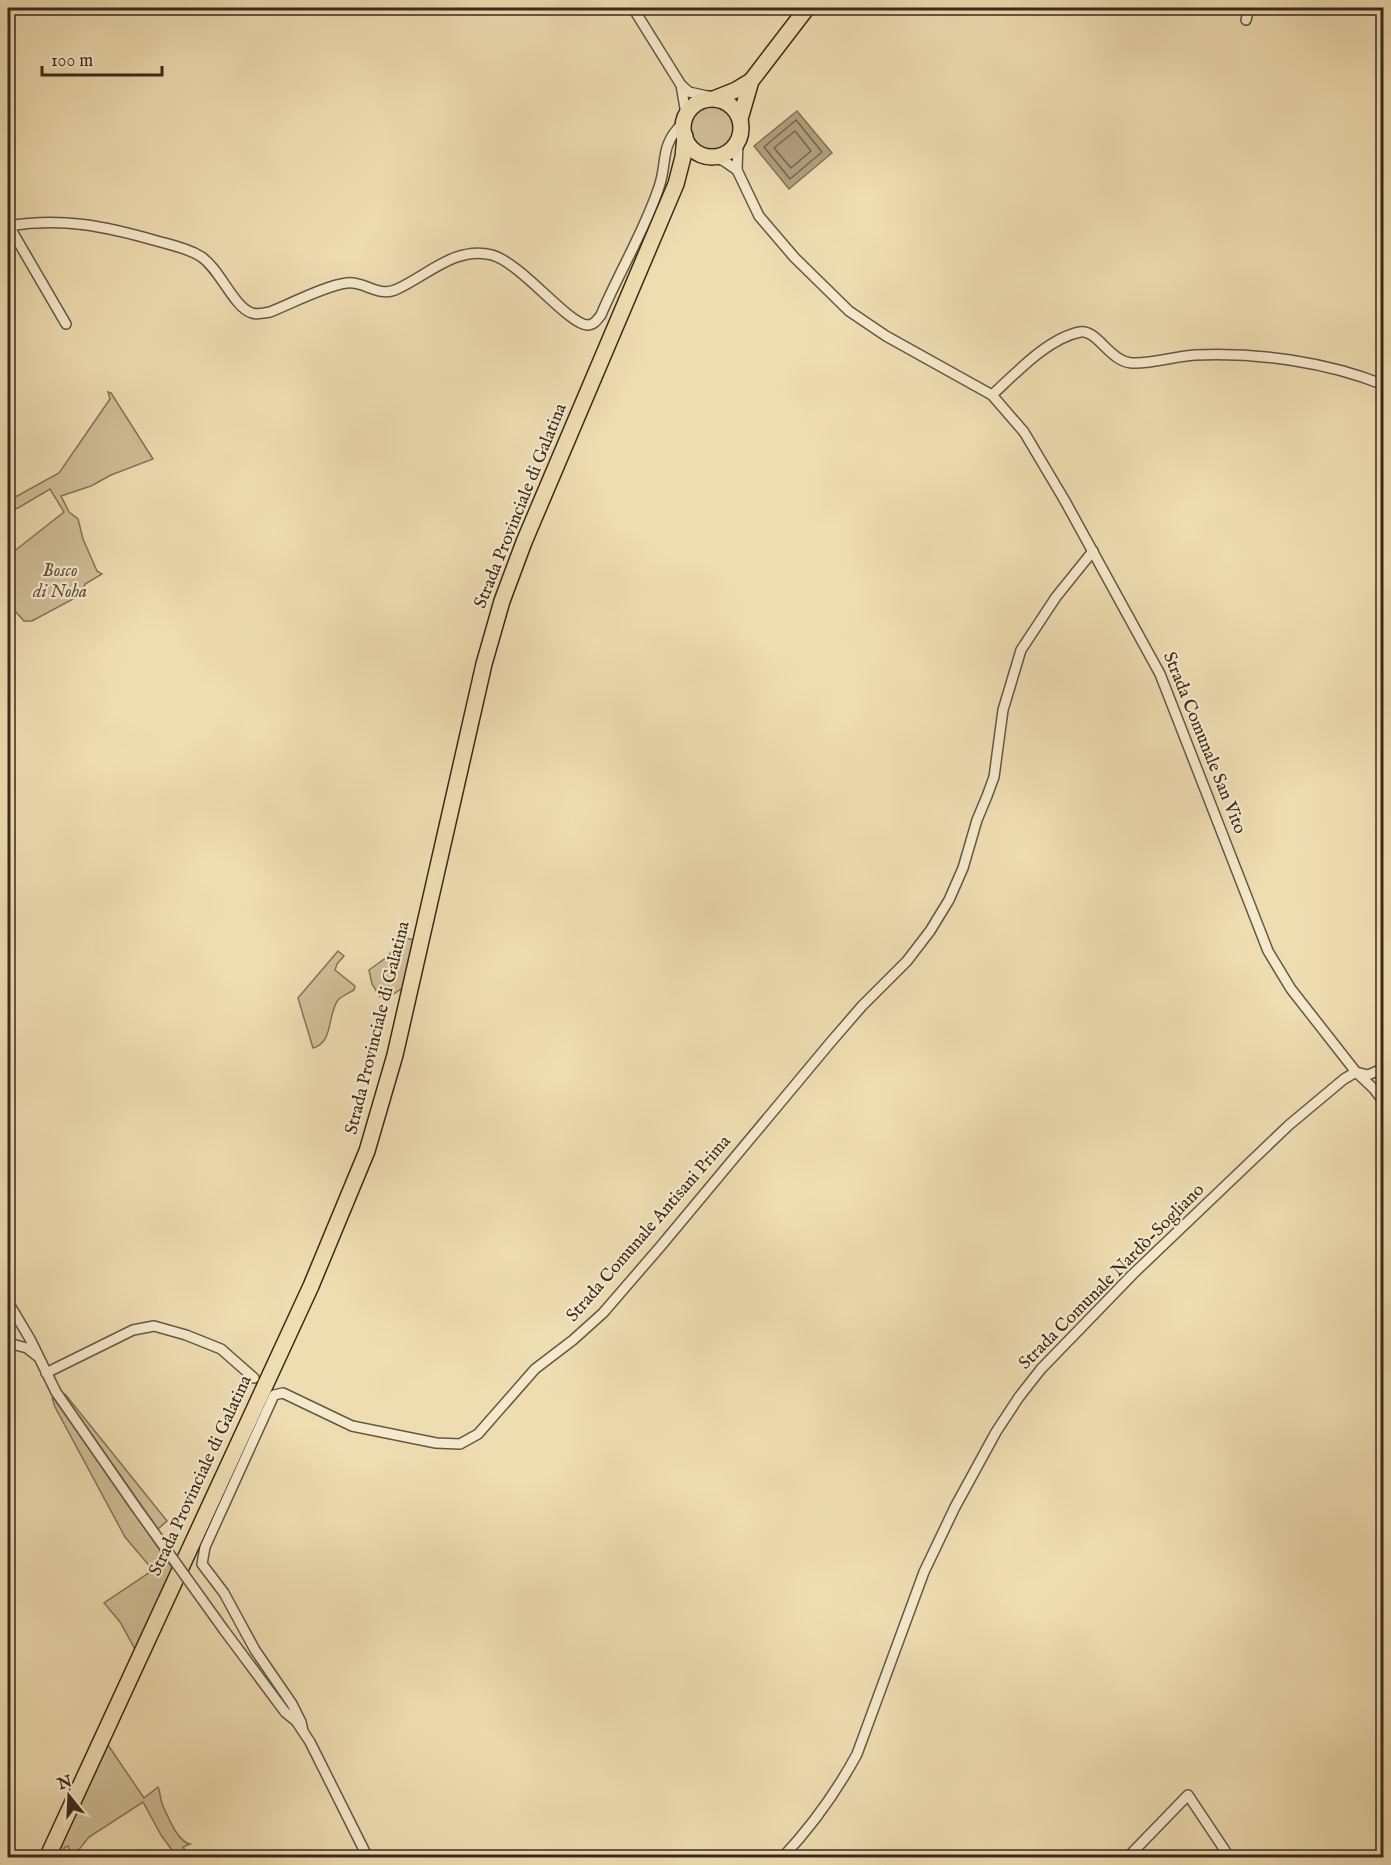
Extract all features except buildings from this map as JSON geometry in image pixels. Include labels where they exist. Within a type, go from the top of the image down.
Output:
[{"type":"main road","points":[[738,142],[741,130],[740,119],[751,81],[807,8]]},
{"type":"main road","points":[[709,156],[698,153],[690,146],[684,125],[694,105],[736,90],[751,81]]},
{"type":"main road","points":[[716,98],[735,109],[740,119]]},
{"type":"main road","name":"Strada Provinciale di Galatina","points":[[47,1857],[306,1297],[367,1151],[395,1055],[484,664],[502,602],[524,543],[676,184],[683,157],[684,125]]},
{"type":"main road","name":"Strada Provinciale di Galatina","points":[[676,184],[690,168],[709,156],[721,155],[738,142]]},
{"type":"street","points":[[633,8],[681,85],[689,92],[716,98]]},
{"type":"street","points":[[1246,20],[1249,8]]},
{"type":"street","points":[[66,324],[8,226],[70,222],[88,224],[184,249],[201,256],[214,268],[246,310],[258,314],[270,312],[348,283],[378,291],[394,290],[450,260],[482,253],[505,262],[539,287],[573,319],[585,325],[594,323],[601,315],[660,186],[666,145],[675,131],[684,125],[681,85]]},
{"type":"street","points":[[738,142],[737,170],[759,216],[794,257],[849,311],[886,336],[992,395],[1035,357],[1066,335],[1083,331],[1094,336],[1113,356],[1131,363],[1193,355],[1248,354],[1336,370],[1383,385]]},
{"type":"street","points":[[709,156],[724,161],[737,170]]},
{"type":"street","name":"Strada Comunale San Vito","points":[[992,395],[1024,432],[1160,674],[1268,951],[1291,989],[1356,1072],[1374,1089],[1383,1102]]},
{"type":"street","name":"Strada Comunale Antisani Prima","points":[[303,1731],[292,1704],[255,1650],[224,1593],[204,1568],[201,1559],[274,1395],[283,1393],[352,1426],[436,1443],[460,1444],[478,1434],[535,1369],[603,1313],[862,1006],[907,961],[930,931],[949,900],[963,868],[977,820],[994,777],[1003,710],[1021,650],[1056,597],[1092,550]]},
{"type":"street","name":"Strada Comunale Nardò-Sogliano","points":[[782,1857],[814,1820],[844,1779],[858,1754],[924,1572],[955,1507],[996,1432],[1019,1397],[1041,1369],[1133,1274],[1289,1125],[1344,1079],[1356,1072],[1368,1075],[1383,1068]]},
{"type":"street","points":[[8,1302],[30,1339],[56,1392],[224,1630],[285,1712],[303,1731],[368,1857]]},
{"type":"street","points":[[46,1373],[133,1329],[154,1326],[178,1332],[220,1349],[254,1378]]},
{"type":"street","points":[[8,1343],[27,1348],[38,1358]]},
{"type":"street","points":[[1127,1857],[1188,1795],[1230,1857]]},
{"type":"green space","points":[[712,106],[721,107],[728,112],[733,119],[733,137],[728,144],[721,149],[712,150],[703,149],[696,144],[691,137],[690,128],[691,119],[696,112],[703,107]]},
{"type":"green space","name":"Bosco di Noha","points":[[108,392],[111,393],[153,459],[111,475],[91,486],[61,496],[69,512],[78,519],[83,539],[97,571],[102,574],[85,584],[77,597],[32,621],[24,621],[15,611],[10,612],[8,609],[8,556],[64,512],[50,489],[18,508],[8,510],[8,501],[59,473],[110,399]]},
{"type":"green space","points":[[404,937],[413,940],[404,987],[389,997],[380,997],[372,984],[369,970],[387,957]]},
{"type":"green space","points":[[338,951],[344,956],[335,970],[355,986],[354,990],[338,1000],[324,1040],[313,1048],[298,998]]},
{"type":"green space","points":[[64,1395],[167,1521],[158,1529]]},
{"type":"green space","points":[[53,1397],[173,1569],[135,1649],[120,1622],[104,1603],[153,1570],[125,1537],[55,1407]]},
{"type":"green space","points":[[106,1742],[144,1798],[158,1787],[162,1804],[174,1828],[181,1839],[190,1844],[183,1847],[189,1857],[177,1857],[161,1835],[143,1802],[89,1837],[73,1857],[66,1857],[68,1846],[59,1857],[53,1858]]},
{"type":"water","points":[[797,111],[832,153],[789,189],[754,146]]}]
